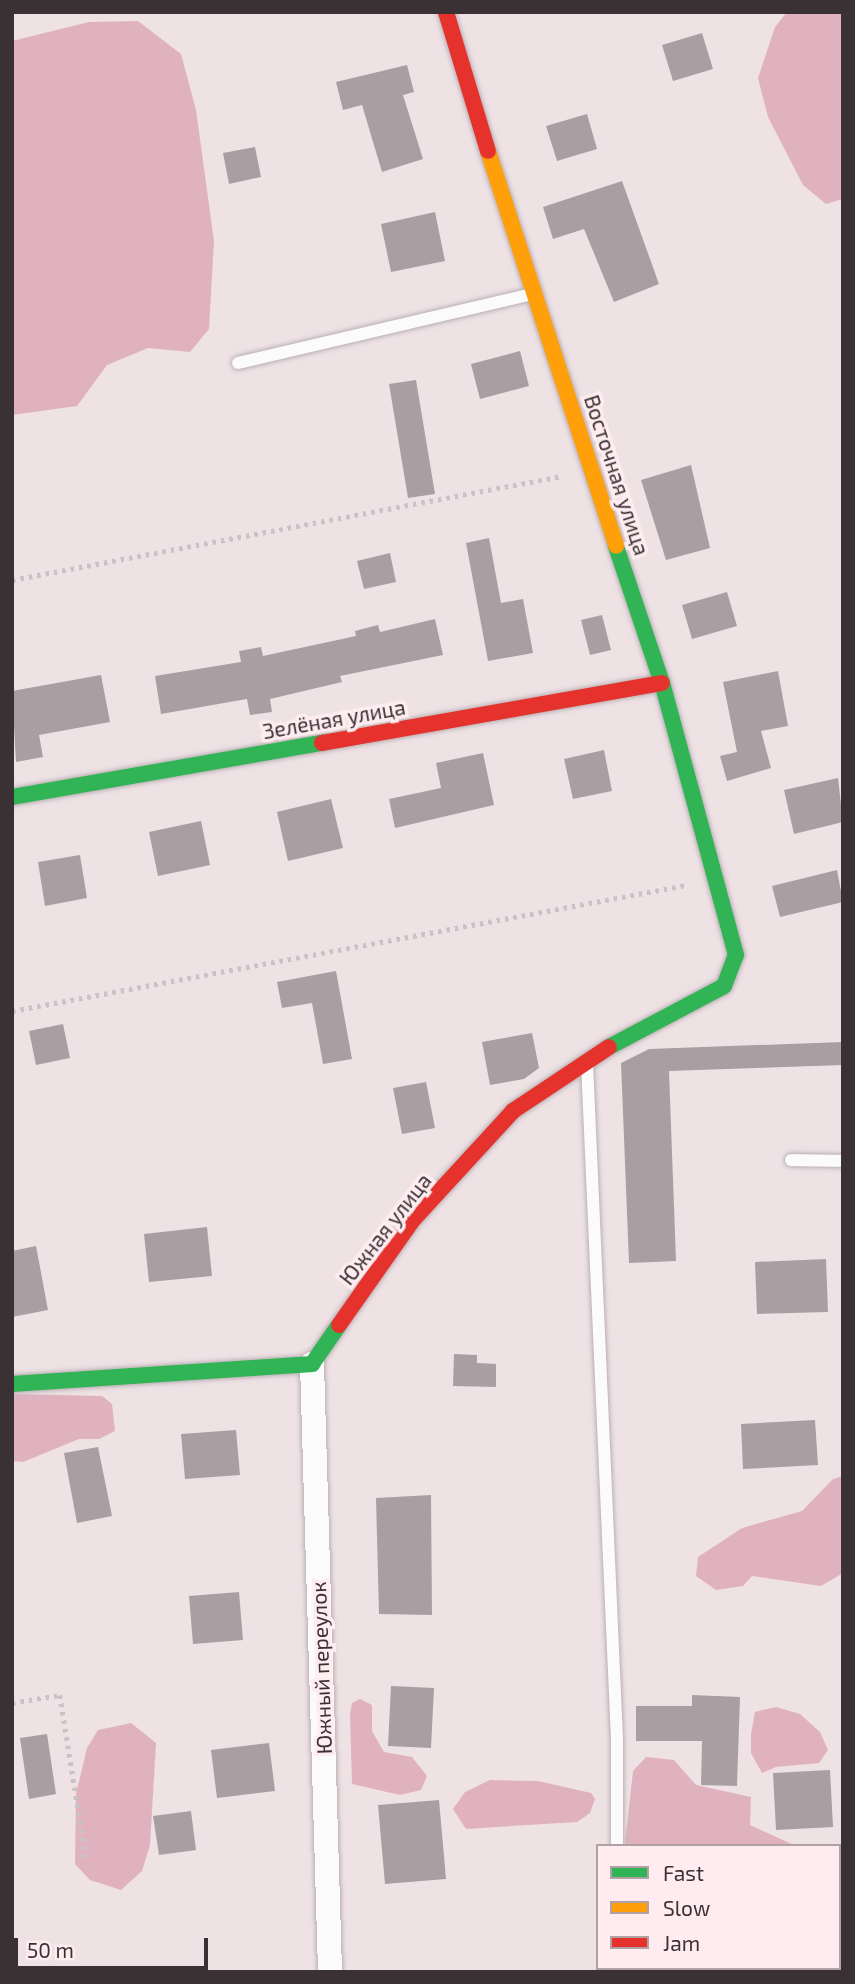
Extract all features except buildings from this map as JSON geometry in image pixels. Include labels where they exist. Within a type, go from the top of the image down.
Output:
[{"type":"street","name":"Восточная улица","points":[[446,12],[533,294],[594,470],[662,683],[736,955]]},
{"type":"street","name":"Зелёная улица","points":[[12,797],[662,683]]},
{"type":"street","name":"Южная улица","points":[[312,1364],[412,1221],[513,1111],[587,1059],[724,986],[736,955]]},
{"type":"street","points":[[12,1384],[312,1364]]},
{"type":"street","name":"Южный переулок","points":[[312,1364],[330,1972]]},
{"type":"lane","points":[[238,363],[533,294]]},
{"type":"lane","points":[[587,1059],[617,1740],[617,1844]]},
{"type":"lane","points":[[791,1160],[843,1161]]},
{"type":"path","points":[[12,580],[594,470]]},
{"type":"path","points":[[12,1011],[717,879]]},
{"type":"path","points":[[12,1703],[60,1695],[86,1860]]},
{"type":"shaded area","points":[[787,12],[843,13],[843,199],[826,204],[803,185],[768,117],[758,78],[775,27]]},
{"type":"shaded area","points":[[138,21],[181,54],[196,110],[214,241],[209,329],[190,352],[148,348],[107,365],[77,406],[12,415],[12,41],[89,22]]},
{"type":"shaded area","points":[[12,1394],[102,1396],[112,1404],[115,1431],[99,1439],[79,1439],[23,1462],[12,1461]]},
{"type":"shaded area","points":[[843,1476],[843,1573],[821,1586],[752,1576],[743,1586],[716,1590],[696,1576],[698,1557],[742,1528],[802,1511],[833,1479]]},
{"type":"shaded area","points":[[360,1699],[372,1705],[372,1731],[384,1752],[412,1757],[427,1776],[421,1790],[400,1795],[352,1784],[350,1715],[352,1703]]},
{"type":"shaded area","points":[[776,1707],[800,1714],[820,1732],[828,1750],[819,1763],[776,1767],[762,1773],[751,1753],[755,1712]]},
{"type":"shaded area","points":[[131,1723],[156,1743],[150,1845],[142,1871],[121,1890],[90,1880],[75,1864],[76,1794],[87,1748],[98,1730]]},
{"type":"shaded area","points":[[646,1757],[674,1760],[696,1785],[751,1797],[750,1825],[792,1844],[626,1844],[633,1771]]},
{"type":"shaded area","points":[[490,1780],[538,1781],[591,1793],[595,1799],[590,1813],[577,1822],[466,1829],[453,1809],[465,1792]]},
{"type":"traffic: fast","points":[[609,1047],[724,986],[736,955],[662,683],[616,546]]},
{"type":"traffic: fast","points":[[12,797],[322,743]]},
{"type":"traffic: fast","points":[[12,1384],[312,1364],[339,1325]]},
{"type":"traffic: slow","points":[[488,151],[616,546]]},
{"type":"traffic: jam","points":[[446,12],[488,151]]},
{"type":"traffic: jam","points":[[322,743],[662,683]]},
{"type":"traffic: jam","points":[[339,1325],[412,1221],[513,1111],[609,1047]]}]
